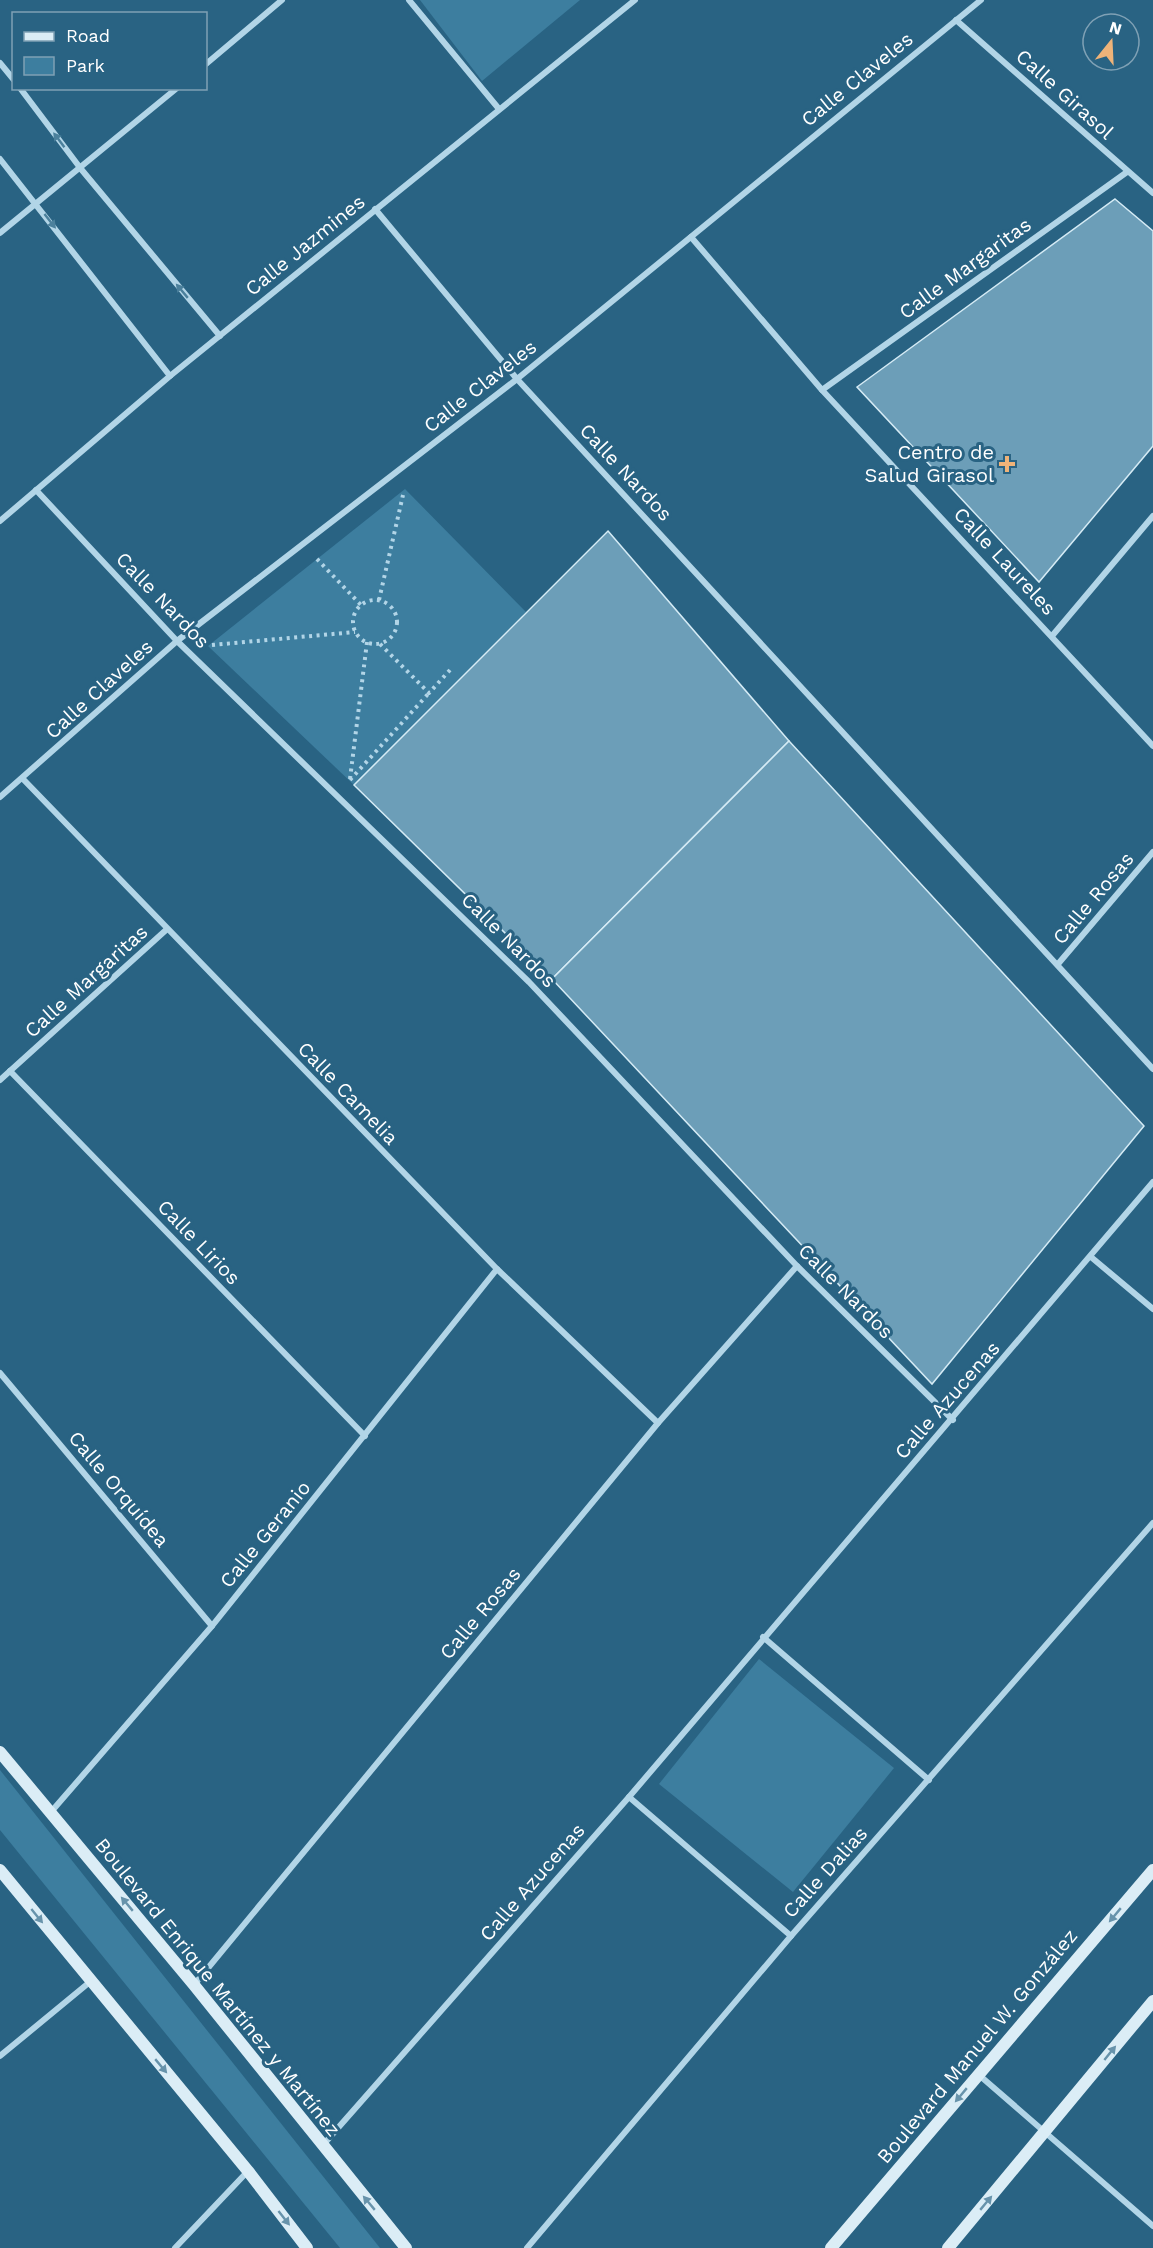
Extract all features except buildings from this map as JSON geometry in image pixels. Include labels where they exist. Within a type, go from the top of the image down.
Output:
[{"type":"street","points":[[207,63],[282,0]]},
{"type":"street","points":[[409,0],[499,110]]},
{"type":"street","name":"Calle Jazmines","points":[[0,520],[170,376],[634,0]]},
{"type":"street","name":"Calle Claveles","points":[[0,797],[177,641],[517,378],[981,0]]},
{"type":"street","name":"Calle Girasol","points":[[956,20],[1153,193]]},
{"type":"street","points":[[0,63],[12,78]]},
{"type":"street","points":[[22,90],[81,169],[220,336]]},
{"type":"street","points":[[0,233],[81,169],[175,90]]},
{"type":"street","points":[[0,159],[170,376]]},
{"type":"street","name":"Calle Margaritas","points":[[822,390],[1127,172]]},
{"type":"street","name":"Calle Nardos","points":[[375,209],[517,378],[1153,1069]]},
{"type":"street","name":"Calle Laureles","points":[[691,237],[822,390],[1153,746]]},
{"type":"street","name":"Calle Nardos","points":[[36,490],[177,641],[529,982],[797,1266],[953,1420]]},
{"type":"street","points":[[1052,636],[1153,516]]},
{"type":"street","name":"Calle Camelia","points":[[23,779],[166,930],[497,1269],[658,1423]]},
{"type":"street","name":"Calle Rosas","points":[[1058,964],[1153,852]]},
{"type":"street","name":"Calle Margaritas","points":[[0,1080],[166,930]]},
{"type":"street","name":"Calle Lirios","points":[[10,1071],[365,1436]]},
{"type":"street","name":"Calle Azucenas","points":[[322,2146],[629,1797],[763,1637],[953,1420],[1153,1182]]},
{"type":"street","points":[[1091,1257],[1153,1309]]},
{"type":"street","name":"Calle Rosas","points":[[194,1985],[658,1423],[797,1266]]},
{"type":"street","name":"Calle Geranio","points":[[51,1812],[212,1626],[497,1269]]},
{"type":"street","name":"Calle Orquídea","points":[[0,1373],[212,1626]]},
{"type":"street","name":"Calle Dalias","points":[[527,2248],[791,1936],[1153,1523]]},
{"type":"street","points":[[763,1637],[929,1780]]},
{"type":"street","name":"Boulevard Enrique Martínez y Martínez","points":[[0,1752],[194,1985],[406,2248]]},
{"type":"street","points":[[629,1797],[791,1936]]},
{"type":"street","points":[[0,1870],[248,2171],[307,2248]]},
{"type":"street","name":"Boulevard Manuel W. González","points":[[831,2248],[1153,1870]]},
{"type":"street","points":[[0,2056],[91,1981]]},
{"type":"street","points":[[948,2248],[1153,2001]]},
{"type":"street","points":[[979,2075],[1153,2226]]},
{"type":"street","points":[[175,2248],[248,2171]]},
{"type":"path","points":[[379,600],[405,489],[396,496]]},
{"type":"path","points":[[308,566],[325,552]]},
{"type":"path","points":[[317,559],[361,605]]},
{"type":"path","points":[[380,644],[393,635],[398,621],[392,607],[379,600],[361,605],[353,617],[355,632],[367,642],[380,644],[429,693]]},
{"type":"path","points":[[208,646],[355,632]]},
{"type":"path","points":[[208,646],[217,639]]},
{"type":"path","points":[[350,781],[367,642]]},
{"type":"path","points":[[208,646],[217,654]]},
{"type":"path","points":[[350,781],[450,670]]},
{"type":"path","points":[[341,773],[350,781]]},
{"type":"green space","points":[[420,0],[580,0],[482,81]]},
{"type":"green space","points":[[405,489],[526,612],[354,785],[208,646]]},
{"type":"green space","points":[[759,1659],[894,1768],[793,1892],[659,1784]]},
{"type":"green space","points":[[0,1770],[380,2248],[340,2248],[0,1830]]},
{"type":"place","name":"Centro de Salud Girasol","points":[[1007,464]]}]
